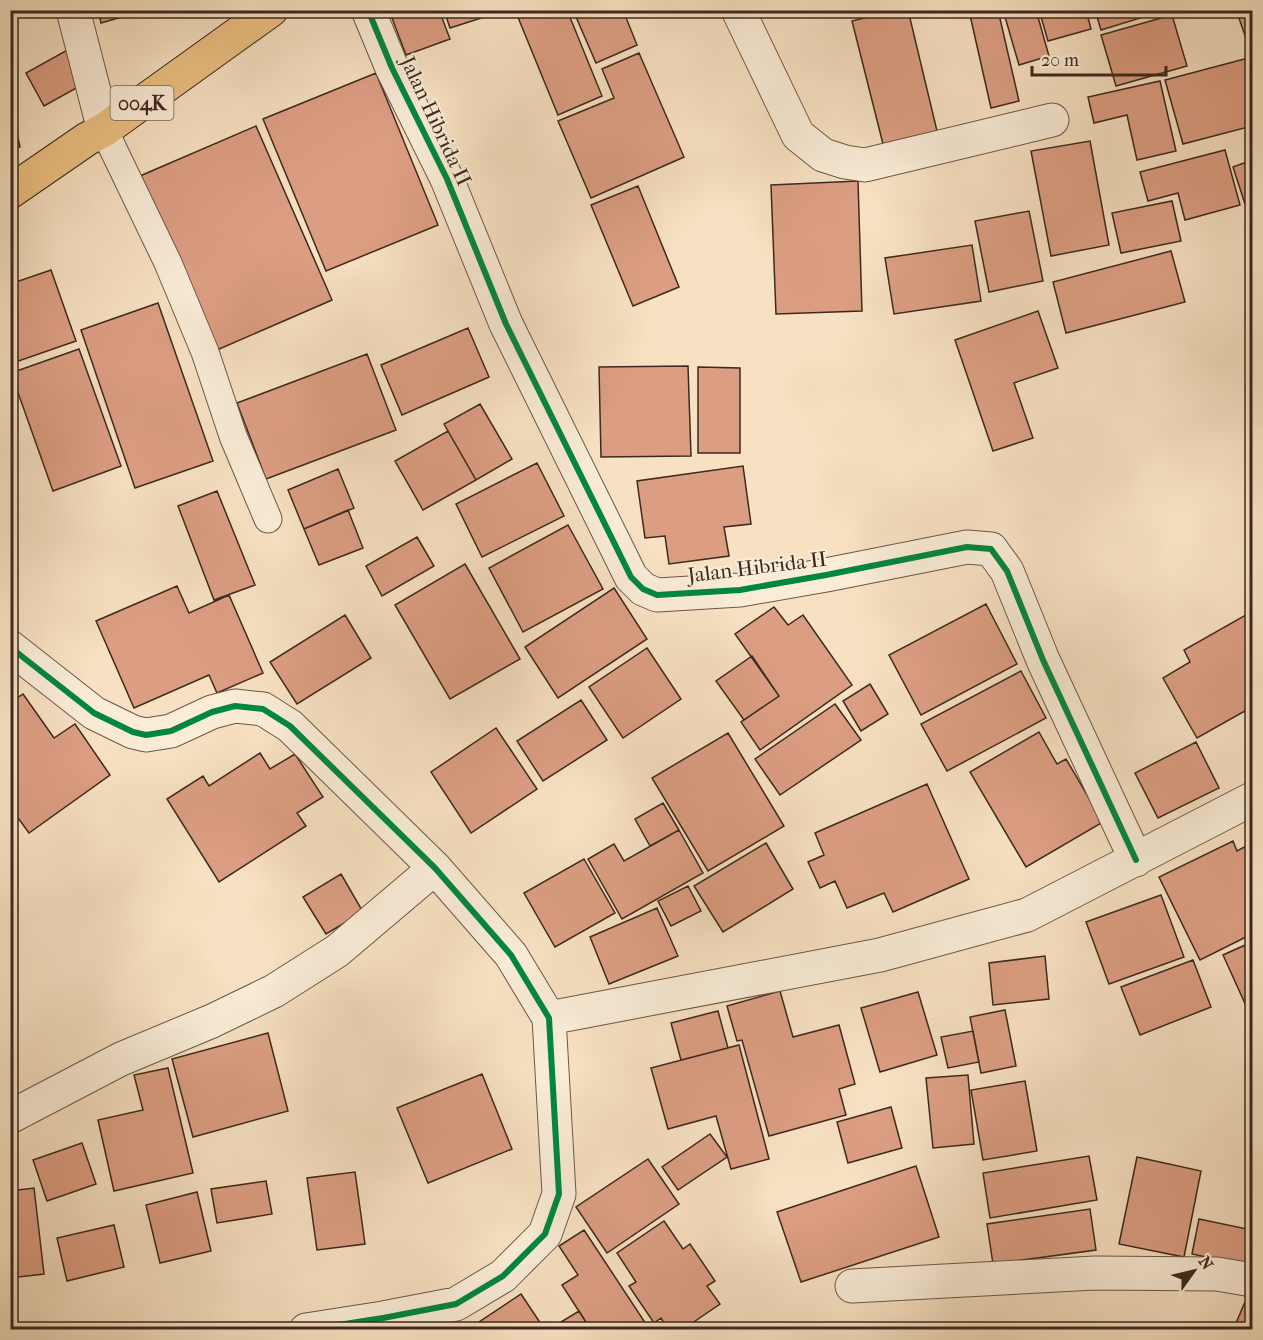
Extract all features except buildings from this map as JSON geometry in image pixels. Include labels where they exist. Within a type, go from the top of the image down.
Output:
[{"type":"main road","name":"004K","points":[[10,192],[87,139],[104,130],[271,10]]},
{"type":"street","points":[[73,10],[104,130]]},
{"type":"street","name":"Jalan Hibrida II","points":[[368,10],[392,68],[447,179],[506,324],[631,577],[644,589],[657,595],[740,590],[967,547],[991,549],[1007,571],[1043,660],[1136,860]]},
{"type":"street","points":[[738,10],[798,135],[823,155],[845,162],[866,165],[1052,120]]},
{"type":"street","points":[[10,647],[94,713],[133,732],[146,735],[171,731],[212,712],[235,706],[263,709],[290,726],[435,868],[511,955],[549,1018],[559,1194],[545,1234],[503,1276],[456,1304],[383,1318],[306,1329]]},
{"type":"street","points":[[549,1018],[880,955],[1027,915],[1252,801]]},
{"type":"street","points":[[10,1117],[121,1059],[212,1021],[274,991],[337,951],[435,868]]},
{"type":"street","points":[[852,1286],[1095,1273],[1216,1274],[1252,1280]]},
{"type":"lane","points":[[104,130],[168,263],[205,352],[233,436],[268,519]]},
{"type":"cycle path","points":[[368,10],[392,68],[447,179],[506,324],[631,577],[643,589],[657,595],[740,590],[967,547],[991,549],[1007,571],[1043,660],[1136,860]]},
{"type":"cycle path","points":[[10,647],[94,713],[133,732],[146,735],[171,731],[212,712],[235,706],[263,709],[290,726],[435,868],[511,955],[549,1018],[559,1194],[545,1234],[503,1276],[456,1304],[306,1330]]}]
